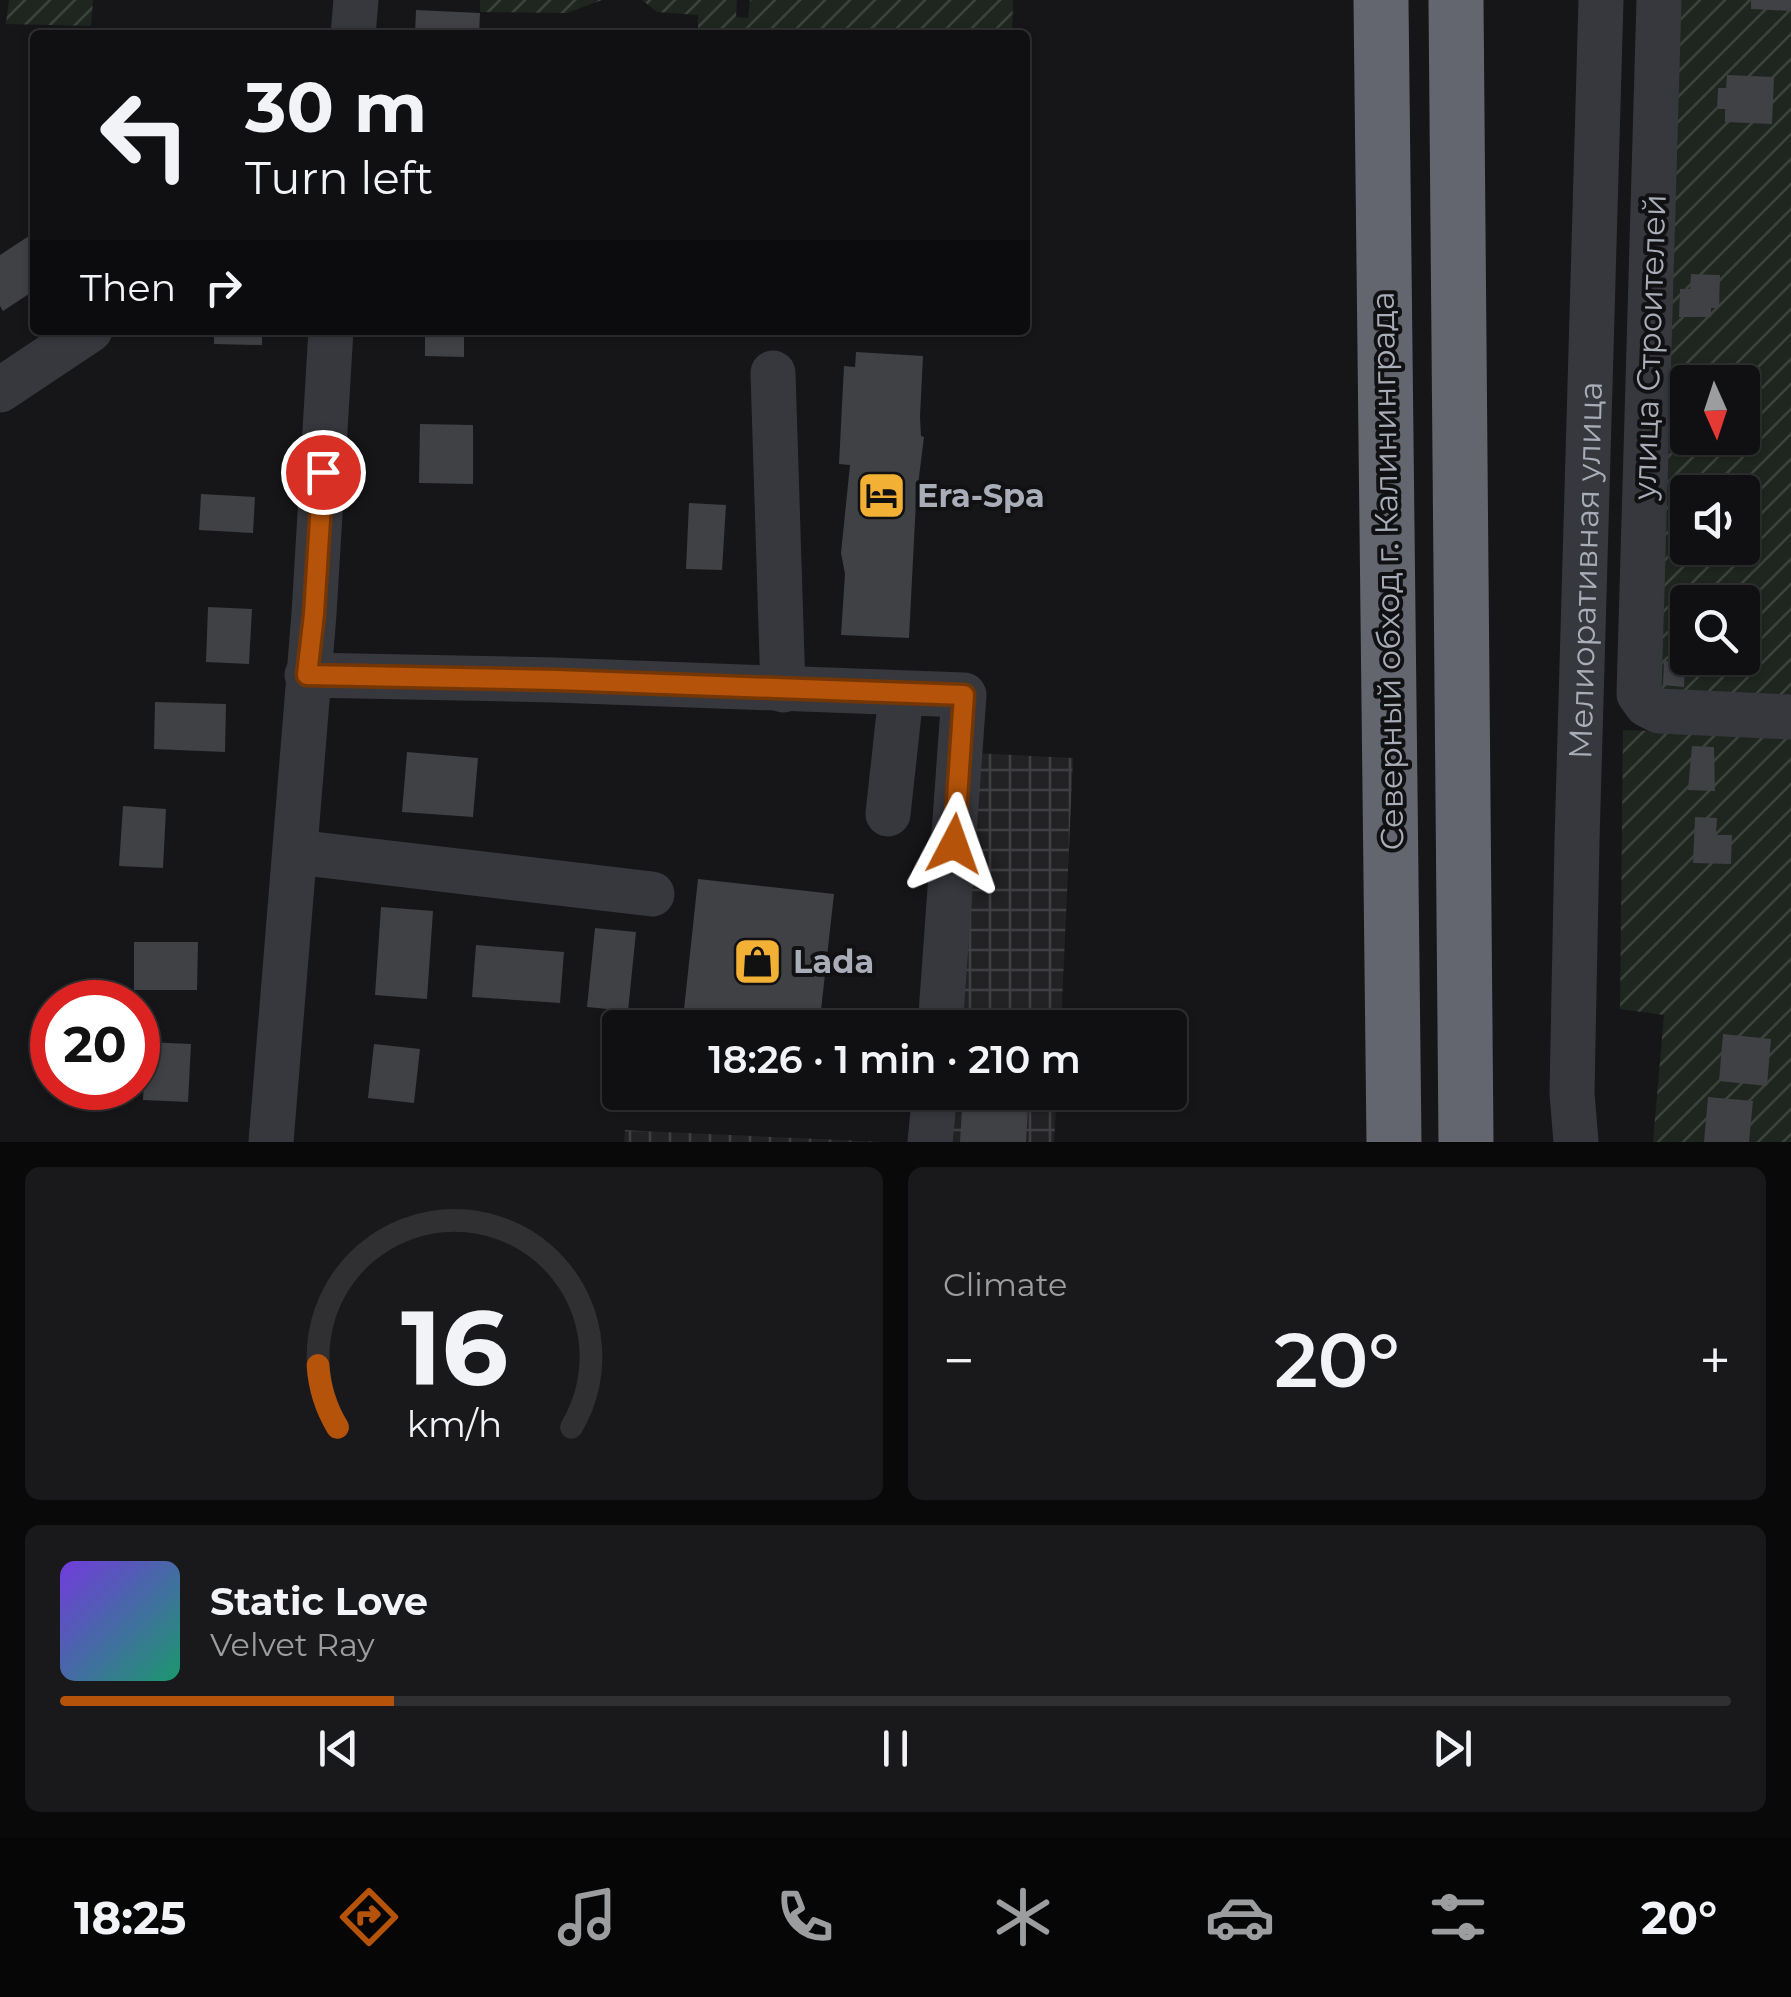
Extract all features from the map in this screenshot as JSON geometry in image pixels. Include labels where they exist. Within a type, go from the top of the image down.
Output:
[{"type":"highway","name":"Северный обход г. Калининграда","points":[[1381,0],[1394,1142]]},
{"type":"highway","points":[[1456,0],[1466,1142]]},
{"type":"street","points":[[353,30],[356,0]]},
{"type":"street","name":"Мелиоративная улица","points":[[1576,1142],[1572,1093],[1576,861],[1601,0]]},
{"type":"street","name":"улица Строителей","points":[[1659,0],[1639,694],[1647,705],[1659,711],[1791,717]]},
{"type":"street","points":[[0,390],[82,335]]},
{"type":"street","points":[[271,1142],[314,614],[331,335]]},
{"type":"street","points":[[773,373],[783,690]]},
{"type":"street","points":[[307,675],[964,695],[941,1010]]},
{"type":"street","points":[[888,814],[900,695]]},
{"type":"street","points":[[296,852],[652,894]]},
{"type":"street","points":[[930,1142],[933,1110]]},
{"type":"shaded area","points":[[9,0],[93,0],[91,26],[6,24]]},
{"type":"shaded area","points":[[480,0],[602,0],[567,13],[480,12]]},
{"type":"shaded area","points":[[642,0],[737,0],[736,17],[748,18],[750,0],[1013,0],[1012,30],[698,30],[698,15],[657,12]]},
{"type":"shaded area","points":[[1668,0],[1791,0],[1791,1142],[1653,1142],[1664,1015],[1620,1009],[1623,730],[1688,732],[1650,715]]},
{"type":"shaded area","points":[[954,752],[1073,758],[1062,1010],[941,1010]]},
{"type":"shaded area","points":[[935,1110],[1056,1110],[1054,1142],[933,1142]]},
{"type":"shaded area","points":[[625,1130],[641,1131],[885,1142],[624,1142]]},
{"type":"building","points":[[1751,0],[1791,0],[1791,11],[1751,9]]},
{"type":"building","points":[[416,10],[480,13],[479,30],[415,30]]},
{"type":"building","points":[[1727,75],[1774,77],[1772,124],[1725,122],[1725,109],[1717,109],[1718,88],[1726,88]]},
{"type":"building","points":[[30,235],[30,293],[3,311],[0,306],[0,255]]},
{"type":"building","points":[[1691,274],[1720,275],[1719,308],[1711,308],[1711,317],[1679,317],[1680,289],[1690,289]]},
{"type":"building","points":[[214,335],[262,335],[262,345],[214,344]]},
{"type":"building","points":[[425,335],[464,335],[464,357],[425,356]]},
{"type":"building","name":"Era-Spa","points":[[856,352],[923,356],[920,417],[924,437],[916,501],[909,638],[841,635],[845,574],[841,553],[850,465],[839,464],[844,366],[855,367]]},
{"type":"building","points":[[420,424],[473,425],[473,484],[419,483]]},
{"type":"building","points":[[201,494],[255,497],[253,533],[199,530]]},
{"type":"building","points":[[689,503],[726,505],[722,570],[686,569]]},
{"type":"building","points":[[208,607],[252,609],[249,664],[206,662]]},
{"type":"building","points":[[1664,661],[1670,661],[1670,675],[1684,675],[1684,687],[1663,685]]},
{"type":"building","points":[[155,702],[226,704],[225,752],[154,749]]},
{"type":"building","points":[[1692,746],[1714,747],[1715,791],[1688,790]]},
{"type":"building","points":[[407,752],[478,758],[473,817],[402,812]]},
{"type":"building","points":[[123,806],[166,809],[163,868],[119,866]]},
{"type":"building","points":[[1695,817],[1717,818],[1716,835],[1732,835],[1731,864],[1693,863]]},
{"type":"building","name":"Lada","points":[[698,879],[834,894],[821,1010],[684,1010]]},
{"type":"building","points":[[381,907],[433,911],[427,999],[375,995]]},
{"type":"building","points":[[595,928],[636,932],[628,1010],[587,1007]]},
{"type":"building","points":[[134,942],[198,942],[197,990],[160,990],[160,980],[134,980]]},
{"type":"building","points":[[476,945],[564,952],[560,1003],[472,997]]},
{"type":"building","points":[[1723,1034],[1771,1039],[1767,1086],[1719,1081]]},
{"type":"building","points":[[160,1043],[191,1044],[188,1102],[160,1101]]},
{"type":"building","points":[[374,1044],[420,1049],[414,1103],[368,1098]]},
{"type":"building","points":[[1708,1097],[1753,1101],[1749,1142],[1704,1142]]},
{"type":"building","points":[[962,1110],[1028,1110],[1026,1142],[960,1142]]},
{"type":"place","name":"Era-Spa","points":[[882,495]]},
{"type":"place","name":"Lada","points":[[758,961]]},
{"type":"route","points":[[323,472],[307,675],[964,695],[954,844]]}]
